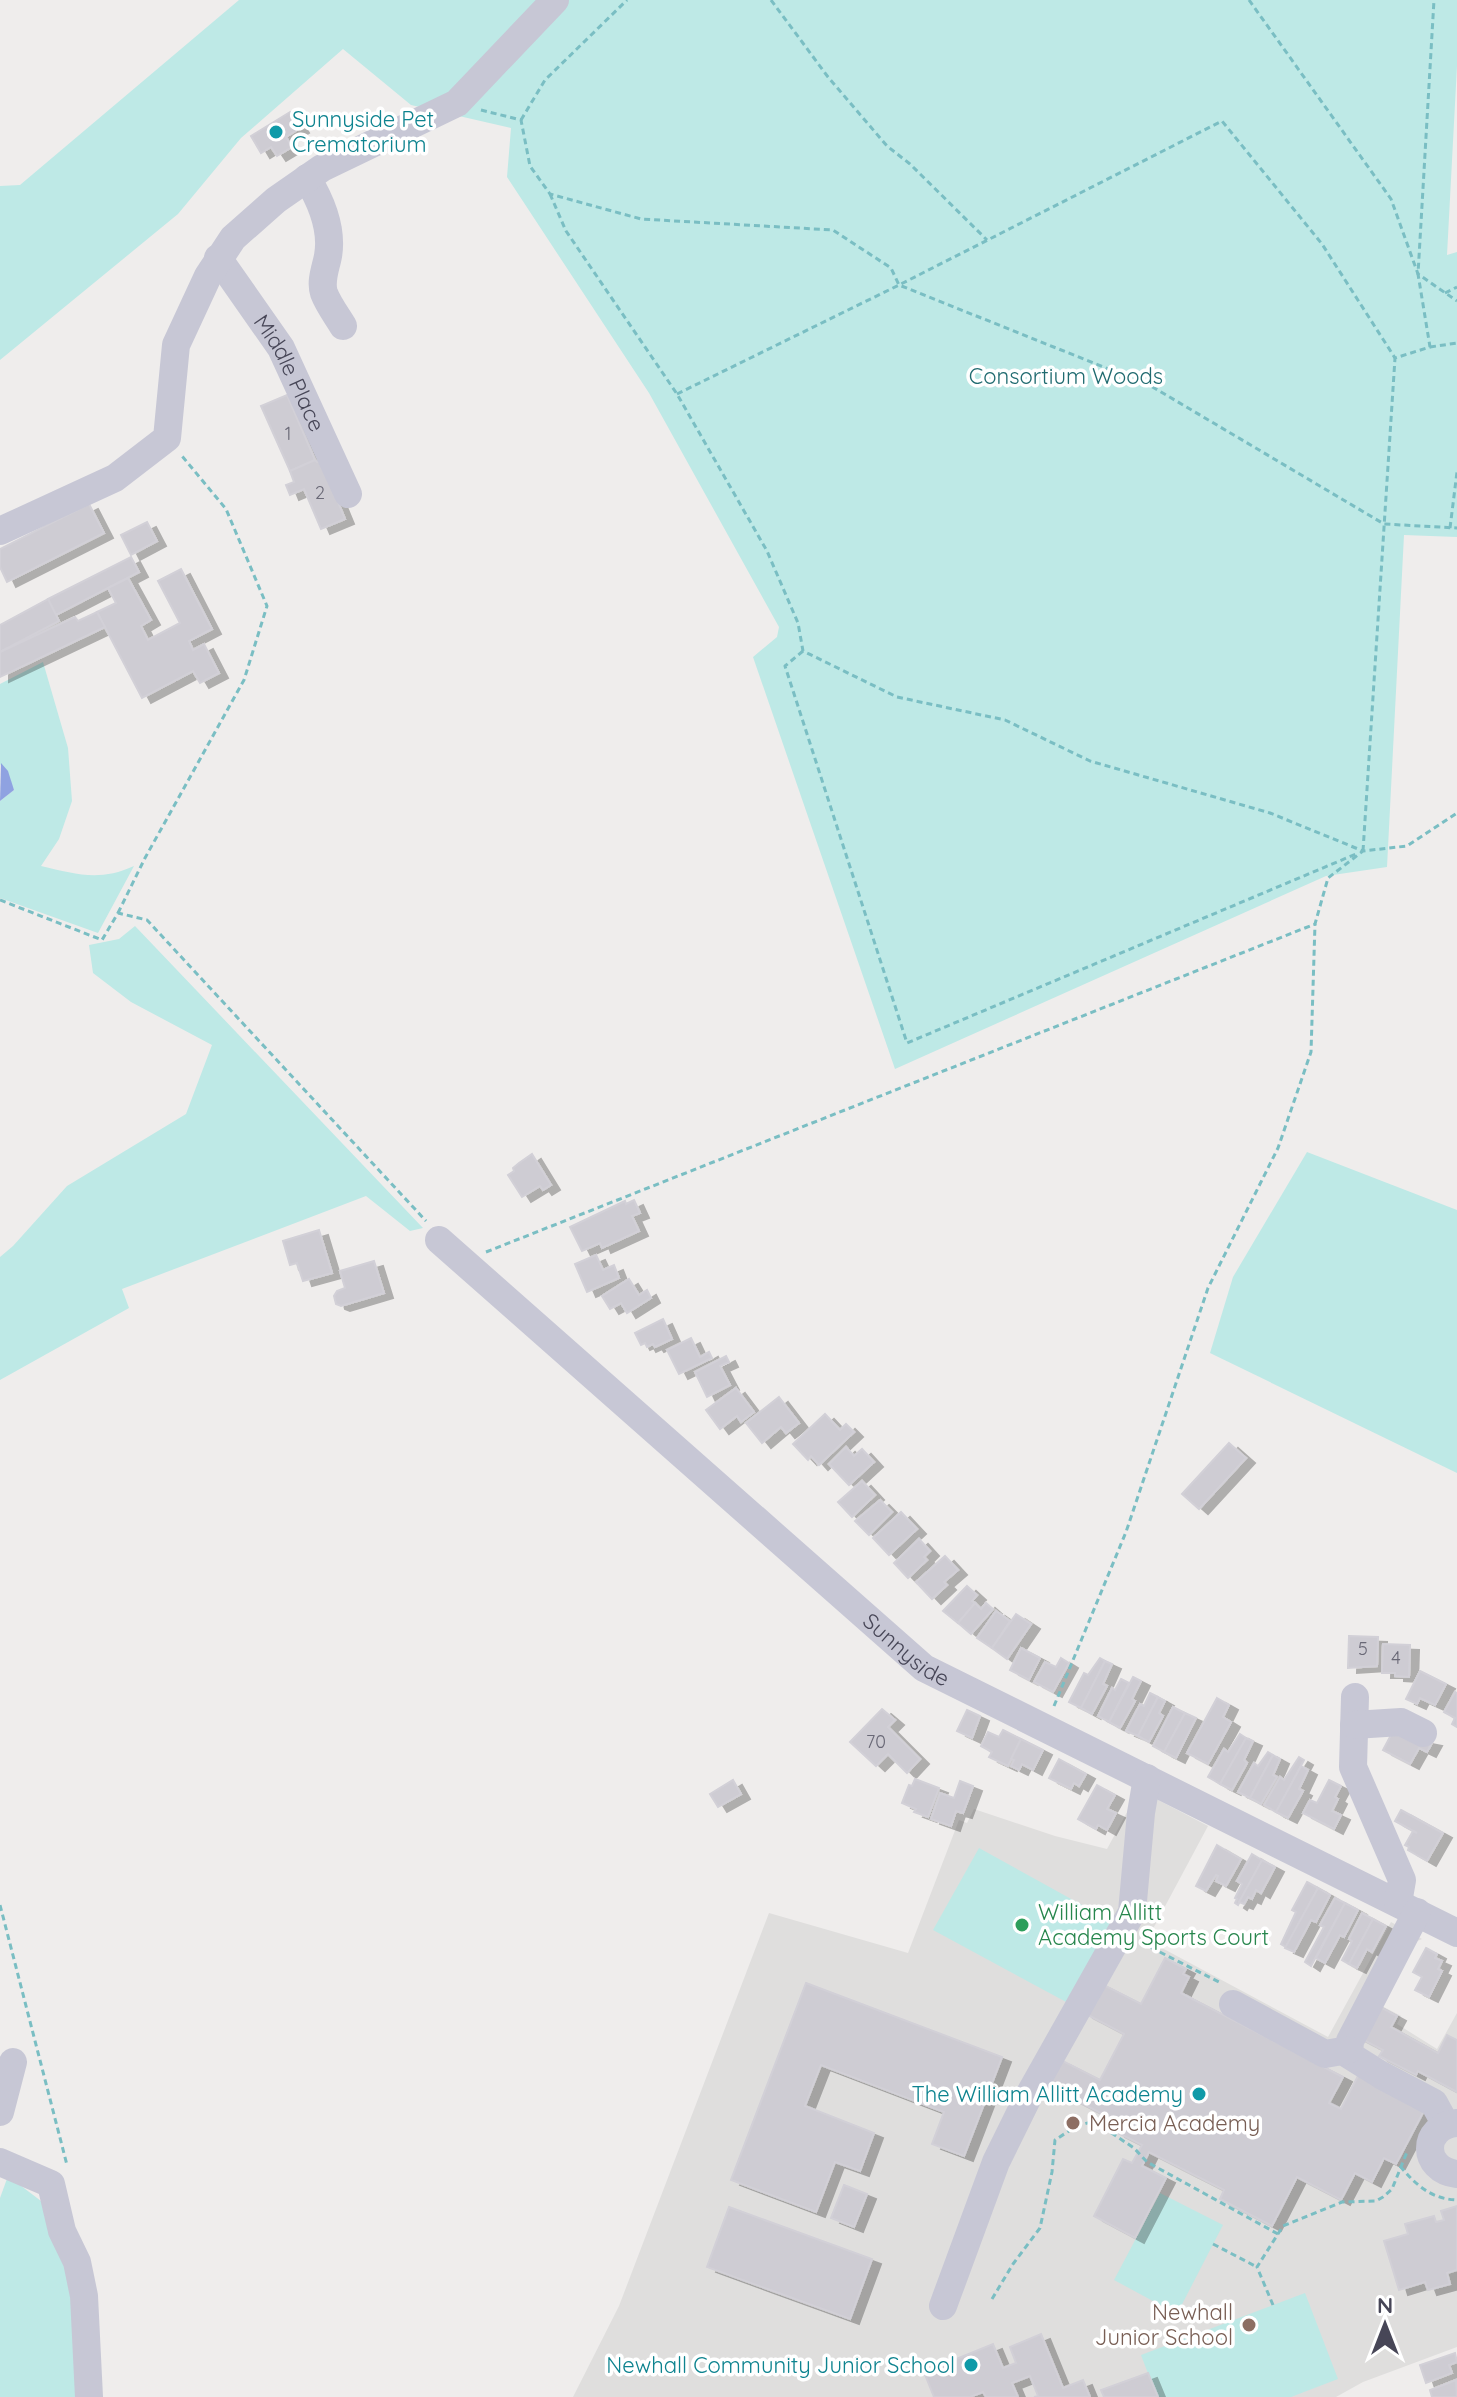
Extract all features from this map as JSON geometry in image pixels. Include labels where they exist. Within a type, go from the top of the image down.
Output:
[{"type":"street","points":[[0,531],[115,478],[167,438],[176,345],[218,258],[233,238],[276,200],[307,178],[457,103],[555,0]]},
{"type":"street","points":[[307,178],[317,195],[330,234],[323,278],[324,292],[343,326]]},
{"type":"street","name":"Middle Place","points":[[218,258],[281,348],[348,494]]},
{"type":"street","name":"Sunnyside","points":[[435,1234],[924,1668],[1456,1930]]},
{"type":"street","points":[[1423,1733],[1401,1722],[1355,1711],[1353,1767],[1402,1880],[1408,1907],[1348,2050],[1349,2055],[1381,2075],[1434,2103],[1451,2124],[1432,2138],[1431,2157],[1444,2171],[1457,2174]]},
{"type":"street","points":[[943,2306],[1002,2149],[1132,1912],[1147,1778]]},
{"type":"street","points":[[1233,2004],[1325,2054],[1348,2050]]},
{"type":"street","points":[[0,2112],[13,2062]]},
{"type":"street","points":[[0,2162],[51,2184],[62,2231],[77,2262],[84,2296],[89,2397]]},
{"type":"path","points":[[627,0],[545,80],[521,120],[530,166],[550,194],[566,231],[677,394],[767,551],[798,623],[803,651]]},
{"type":"path","points":[[771,0],[828,77],[887,146],[910,164],[987,240]]},
{"type":"path","points":[[1249,0],[1391,199],[1418,274],[1430,347]]},
{"type":"path","points":[[1418,274],[1434,0]]},
{"type":"path","points":[[457,103],[521,120]]},
{"type":"path","points":[[677,394],[1222,121],[1322,244],[1395,358],[1363,851],[1328,878],[1315,924],[1311,1052],[1278,1148],[1208,1288],[1126,1532],[1045,1728]]},
{"type":"path","points":[[550,194],[641,219],[833,230],[891,268],[899,285],[1151,386],[1384,524],[1457,528]]},
{"type":"path","points":[[1418,274],[1457,301]]},
{"type":"path","points":[[1445,293],[1457,287]]},
{"type":"path","points":[[1395,358],[1430,347],[1457,343]]},
{"type":"path","points":[[0,900],[102,940],[244,680],[267,606],[226,509],[167,438]]},
{"type":"path","points":[[1450,528],[1457,472]]},
{"type":"path","points":[[803,651],[897,697],[1005,720],[1090,761],[1270,813],[1363,851]]},
{"type":"path","points":[[803,651],[785,666],[907,1043],[1363,851],[1407,846],[1457,813]]},
{"type":"path","points":[[118,913],[147,920],[435,1234]]},
{"type":"path","points":[[463,1262],[1315,924]]},
{"type":"path","points":[[0,1905],[67,2167]]},
{"type":"path","points":[[992,2299],[1040,2228],[1052,2172],[1055,2140],[1075,2127],[1100,2119],[1114,2125],[1110,2132],[1134,2148],[1147,2162],[1278,2234]]},
{"type":"path","points":[[1257,2267],[1283,2226],[1342,2202],[1376,2201],[1383,2197],[1392,2189],[1407,2151]]},
{"type":"path","points":[[1213,2244],[1257,2267],[1273,2305]]},
{"type":"shaded area","name":"Mercia Academy","points":[[1139,1790],[1208,1826],[1147,1940],[1328,2037],[1391,1922],[1422,1939],[1415,1942],[1380,2005],[1401,2016],[1397,2024],[1437,2049],[1457,2013],[1457,2347],[1363,2382],[1336,2397],[573,2397],[619,2306],[769,1913],[908,1953],[959,1820],[967,1823],[974,1809],[1055,1836],[1107,1849]]},
{"type":"green space","name":"Consortium Woods","points":[[239,0],[1457,0],[1457,66],[1447,255],[1457,252],[1457,537],[1404,535],[1387,867],[1326,876],[895,1069],[753,657],[777,637],[779,627],[649,393],[507,177],[511,128],[411,105],[343,49],[241,138],[178,214],[0,360],[0,186],[20,185]]},
{"type":"green space","points":[[43,662],[68,748],[72,801],[59,839],[41,866],[98,875],[134,866],[98,933],[0,898],[0,801],[14,790],[0,764],[0,684]]},
{"type":"green space","points":[[135,926],[423,1228],[410,1231],[366,1196],[122,1289],[129,1308],[0,1380],[0,1257],[67,1186],[186,1114],[212,1045],[131,1002],[93,973],[89,945],[119,939]]},
{"type":"green space","points":[[1307,1152],[1457,1210],[1457,1473],[1210,1353],[1233,1277]]},
{"type":"green space","name":"William Allitt Academy Sports Court","points":[[979,1848],[1111,1921],[1068,2003],[933,1930]]},
{"type":"green space","points":[[8,2176],[45,2204],[70,2265],[76,2397],[0,2397],[0,2198]]},
{"type":"green space","points":[[1160,2193],[1223,2225],[1177,2314],[1114,2280]]},
{"type":"green space","points":[[1305,2293],[1338,2379],[1291,2397],[1157,2397],[1141,2355]]},
{"type":"water","points":[[1,763],[8,771],[14,790],[0,801]]},
{"type":"building","name":"Sunnyside Pet Crematorium","points":[[290,112],[300,128],[286,137],[292,147],[277,156],[271,147],[261,153],[251,136]]},
{"type":"building","points":[[287,395],[315,460],[290,471],[261,406]]},
{"type":"building","points":[[315,460],[321,461],[345,519],[321,529],[304,489],[290,495],[286,485],[294,482],[290,471]]},
{"type":"building","points":[[89,504],[104,533],[7,582],[0,567],[0,549]]},
{"type":"building","points":[[147,522],[157,541],[131,555],[121,535]]},
{"type":"building","points":[[131,557],[139,572],[56,615],[48,599]]},
{"type":"building","points":[[181,569],[212,629],[189,641],[193,650],[204,644],[219,673],[200,683],[193,671],[142,698],[97,612],[116,603],[108,588],[128,578],[151,620],[141,626],[148,640],[180,623],[158,581]]},
{"type":"building","points":[[48,599],[59,621],[0,652],[0,625]]},
{"type":"building","points":[[97,612],[105,627],[0,677],[0,652],[75,617],[78,621]]},
{"type":"building","points":[[532,1154],[551,1185],[543,1190],[540,1186],[522,1197],[508,1175]]},
{"type":"building","points":[[634,1200],[640,1213],[632,1216],[639,1231],[602,1248],[600,1243],[582,1251],[570,1227],[625,1201],[626,1204]]},
{"type":"building","points":[[319,1230],[332,1273],[303,1281],[297,1263],[290,1265],[283,1241]]},
{"type":"building","points":[[596,1255],[603,1270],[614,1265],[619,1278],[587,1292],[575,1264]]},
{"type":"building","points":[[374,1261],[384,1293],[341,1306],[336,1304],[334,1296],[345,1288],[340,1271]]},
{"type":"building","points":[[629,1279],[639,1295],[647,1290],[651,1298],[627,1313],[621,1303],[610,1309],[602,1296]]},
{"type":"building","points":[[663,1319],[672,1339],[655,1347],[653,1344],[647,1347],[645,1343],[641,1345],[635,1333]]},
{"type":"building","points":[[691,1338],[700,1357],[709,1352],[712,1358],[679,1374],[667,1350]]},
{"type":"building","points":[[726,1356],[729,1362],[720,1366],[730,1385],[707,1397],[695,1372]]},
{"type":"building","points":[[736,1388],[754,1412],[741,1422],[737,1416],[720,1429],[706,1410]]},
{"type":"building","points":[[779,1397],[799,1423],[786,1433],[781,1427],[762,1443],[746,1423]]},
{"type":"building","points":[[825,1414],[840,1430],[846,1424],[854,1432],[819,1465],[811,1456],[808,1460],[793,1444]]},
{"type":"building","points":[[1229,1443],[1246,1458],[1199,1509],[1182,1494]]},
{"type":"building","points":[[846,1447],[854,1456],[862,1449],[874,1462],[849,1485],[829,1464]]},
{"type":"building","points":[[862,1481],[875,1495],[852,1517],[838,1502]]},
{"type":"building","points":[[880,1500],[892,1512],[869,1535],[855,1521]]},
{"type":"building","points":[[901,1512],[917,1529],[889,1555],[873,1538]]},
{"type":"building","points":[[919,1539],[930,1551],[924,1557],[927,1560],[908,1578],[894,1563]]},
{"type":"building","points":[[945,1556],[958,1570],[944,1582],[947,1585],[932,1599],[916,1582]]},
{"type":"building","points":[[967,1586],[977,1595],[972,1601],[975,1603],[958,1623],[943,1611]]},
{"type":"building","points":[[975,1603],[981,1609],[986,1603],[993,1609],[971,1634],[958,1623]]},
{"type":"building","points":[[996,1611],[1010,1621],[992,1648],[977,1638]]},
{"type":"building","points":[[1016,1614],[1031,1624],[1007,1659],[992,1648]]},
{"type":"building","points":[[1349,1636],[1378,1637],[1377,1666],[1348,1668]]},
{"type":"building","points":[[1383,1644],[1410,1645],[1409,1677],[1382,1673]]},
{"type":"building","points":[[1021,1648],[1040,1658],[1029,1680],[1010,1670]]},
{"type":"building","points":[[1061,1658],[1069,1663],[1053,1692],[1034,1682],[1045,1662],[1056,1667]]},
{"type":"building","points":[[1100,1658],[1105,1661],[1081,1708],[1069,1702],[1084,1673],[1088,1675]]},
{"type":"building","points":[[1105,1661],[1112,1664],[1103,1684],[1107,1686],[1092,1714],[1081,1708]]},
{"type":"building","points":[[1420,1671],[1446,1684],[1435,1705],[1420,1698],[1417,1704],[1406,1699]]},
{"type":"building","points":[[1133,1677],[1141,1681],[1132,1699],[1135,1701],[1120,1728],[1109,1722]]},
{"type":"building","points":[[1121,1679],[1129,1683],[1109,1722],[1098,1716],[1112,1688],[1115,1690]]},
{"type":"building","points":[[1455,1692],[1457,1727],[1452,1724],[1455,1718],[1444,1712]]},
{"type":"building","points":[[1150,1693],[1158,1697],[1138,1736],[1126,1731],[1140,1704],[1144,1706]]},
{"type":"building","points":[[1158,1697],[1165,1701],[1159,1713],[1163,1716],[1149,1742],[1138,1736]]},
{"type":"building","points":[[1217,1698],[1229,1705],[1223,1717],[1231,1722],[1208,1764],[1187,1753]]},
{"type":"building","points":[[1173,1707],[1185,1713],[1164,1752],[1153,1746]]},
{"type":"building","points":[[882,1709],[895,1720],[888,1727],[920,1759],[907,1773],[888,1754],[876,1766],[850,1742]]},
{"type":"building","points":[[967,1710],[980,1716],[972,1738],[957,1731]]},
{"type":"building","points":[[1185,1713],[1196,1718],[1176,1758],[1164,1752]]},
{"type":"building","points":[[1003,1730],[1021,1739],[1008,1766],[989,1757],[992,1752],[981,1746],[988,1732],[999,1737]]},
{"type":"building","points":[[1392,1733],[1433,1741],[1427,1752],[1419,1748],[1410,1764],[1383,1750]]},
{"type":"building","points":[[1240,1734],[1246,1738],[1220,1784],[1208,1777],[1224,1749],[1228,1752]]},
{"type":"building","points":[[1246,1738],[1253,1741],[1244,1760],[1247,1763],[1232,1790],[1220,1784]]},
{"type":"building","points":[[1021,1739],[1043,1750],[1033,1770],[1022,1764],[1019,1770],[1011,1766],[1014,1760],[1011,1759]]},
{"type":"building","points":[[1268,1752],[1273,1755],[1250,1798],[1238,1792],[1254,1763],[1258,1766]]},
{"type":"building","points":[[1273,1755],[1280,1759],[1273,1775],[1277,1777],[1261,1804],[1250,1798]]},
{"type":"building","points":[[1299,1757],[1304,1760],[1276,1812],[1264,1805],[1280,1777],[1284,1780]]},
{"type":"building","points":[[1059,1759],[1086,1774],[1079,1786],[1074,1783],[1071,1789],[1049,1778]]},
{"type":"building","points":[[1301,1766],[1308,1770],[1299,1789],[1303,1791],[1288,1818],[1276,1812]]},
{"type":"building","points":[[915,1779],[939,1788],[928,1817],[902,1803],[909,1785],[912,1786]]},
{"type":"building","points":[[733,1780],[741,1794],[718,1807],[710,1794]]},
{"type":"building","points":[[1329,1780],[1341,1786],[1332,1811],[1341,1815],[1334,1829],[1303,1813],[1310,1800],[1317,1803]]},
{"type":"building","points":[[960,1781],[973,1786],[963,1813],[956,1811],[951,1826],[931,1819],[940,1793],[954,1798]]},
{"type":"building","points":[[1097,1785],[1115,1795],[1107,1809],[1116,1813],[1107,1830],[1098,1825],[1096,1829],[1078,1819]]},
{"type":"building","points":[[1401,1810],[1443,1833],[1427,1861],[1405,1845],[1413,1831],[1417,1833],[1395,1821]]},
{"type":"building","points":[[1217,1845],[1241,1859],[1226,1886],[1216,1881],[1216,1875],[1206,1891],[1196,1886]]},
{"type":"building","points":[[1252,1854],[1262,1860],[1238,1905],[1235,1898],[1242,1884],[1237,1881]]},
{"type":"building","points":[[1262,1860],[1275,1867],[1261,1893],[1256,1890],[1252,1899],[1248,1897],[1244,1904],[1239,1902]]},
{"type":"building","points":[[1307,1882],[1318,1888],[1286,1947],[1281,1944],[1296,1912],[1292,1910]]},
{"type":"building","points":[[1318,1888],[1330,1895],[1316,1922],[1311,1920],[1294,1952],[1285,1948]]},
{"type":"building","points":[[1335,1898],[1345,1903],[1311,1966],[1305,1962]]},
{"type":"building","points":[[1345,1903],[1358,1910],[1325,1963],[1316,1958]]},
{"type":"building","points":[[1362,1913],[1373,1919],[1349,1964],[1342,1960]]},
{"type":"building","points":[[1373,1919],[1386,1926],[1372,1952],[1367,1949],[1357,1968],[1349,1964]]},
{"type":"building","points":[[1426,1948],[1442,1961],[1438,1969],[1442,1971],[1429,1997],[1415,1990],[1422,1977],[1413,1972]]},
{"type":"building","name":"The William Allitt Academy","points":[[1165,1958],[1186,1969],[1183,1974],[1189,1977],[1181,1993],[1343,2077],[1329,2103],[1341,2109],[1361,2070],[1427,2105],[1396,2164],[1384,2158],[1372,2182],[1355,2173],[1341,2200],[1297,2177],[1272,2226],[1220,2199],[1224,2190],[1149,2152],[1142,2166],[1166,2178],[1135,2238],[1094,2216],[1123,2159],[1132,2163],[1142,2145],[1116,2132],[1120,2123],[1048,2086],[1061,2060],[1100,2080],[1124,2034],[1084,2013],[1100,1983],[1141,2004]]},
{"type":"building","points":[[806,1983],[1002,2057],[964,2156],[932,2144],[944,2112],[821,2065],[805,2106],[874,2133],[860,2171],[835,2162],[816,2212],[731,2180]]},
{"type":"building","points":[[1373,2003],[1397,2016],[1391,2027],[1438,2053],[1447,2035],[1457,2040],[1457,2092],[1418,2071],[1416,2075],[1379,2056],[1383,2050],[1356,2036]]},
{"type":"building","points":[[844,2185],[867,2194],[854,2227],[831,2218]]},
{"type":"building","points":[[1457,2206],[1457,2270],[1447,2273],[1450,2284],[1428,2290],[1425,2282],[1399,2290],[1384,2241],[1408,2234],[1405,2224],[1434,2216],[1436,2222],[1444,2220],[1441,2211]]},
{"type":"building","points":[[729,2207],[872,2259],[850,2319],[707,2267]]},
{"type":"building","name":"Newhall Community Junior School","points":[[1041,2334],[1063,2388],[1083,2380],[1090,2397],[1034,2397],[1038,2396],[1030,2376],[1012,2383],[1018,2397],[986,2397],[983,2392],[970,2397],[934,2397],[924,2372],[993,2344],[1003,2368],[1016,2363],[1010,2347]]},
{"type":"building","points":[[1455,2353],[1457,2362],[1449,2365],[1452,2373],[1426,2383],[1420,2365]]},
{"type":"building","points":[[1148,2373],[1158,2397],[1104,2397],[1101,2390]]},
{"type":"building","points":[[1456,2380],[1457,2397],[1432,2397],[1430,2390]]},
{"type":"place","name":"Sunnyside Pet Crematorium","points":[[276,132]]},
{"type":"place","name":"William Allitt Academy Sports Court","points":[[1022,1925]]},
{"type":"place","name":"The William Allitt Academy","points":[[1199,2094]]},
{"type":"place","name":"Mercia Academy","points":[[1073,2123]]},
{"type":"place","name":"Newhall Junior School","points":[[1249,2325]]},
{"type":"place","name":"Newhall Community Junior School","points":[[971,2365]]}]
